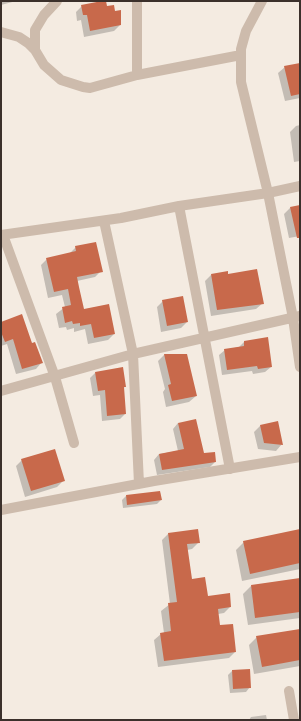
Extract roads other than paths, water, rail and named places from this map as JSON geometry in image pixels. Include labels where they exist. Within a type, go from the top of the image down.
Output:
[{"type":"street","points":[[35,50],[35,30],[44,15],[57,1]]},
{"type":"street","points":[[137,1],[137,75]]},
{"type":"street","points":[[262,1],[246,32],[241,55],[241,82],[296,317],[300,367]]},
{"type":"street","points":[[1,32],[19,37],[35,50],[44,65],[61,80],[75,86],[90,88],[137,75],[241,55]]},
{"type":"street","points":[[74,443],[55,376],[2,235],[104,221],[179,206],[268,193],[300,186]]},
{"type":"street","points":[[179,206],[230,469]]},
{"type":"street","points":[[104,221],[133,354],[140,484]]},
{"type":"street","points":[[1,392],[133,354],[296,317]]},
{"type":"street","points":[[1,510],[140,484],[300,457]]},
{"type":"street","points":[[289,691],[294,720]]}]
